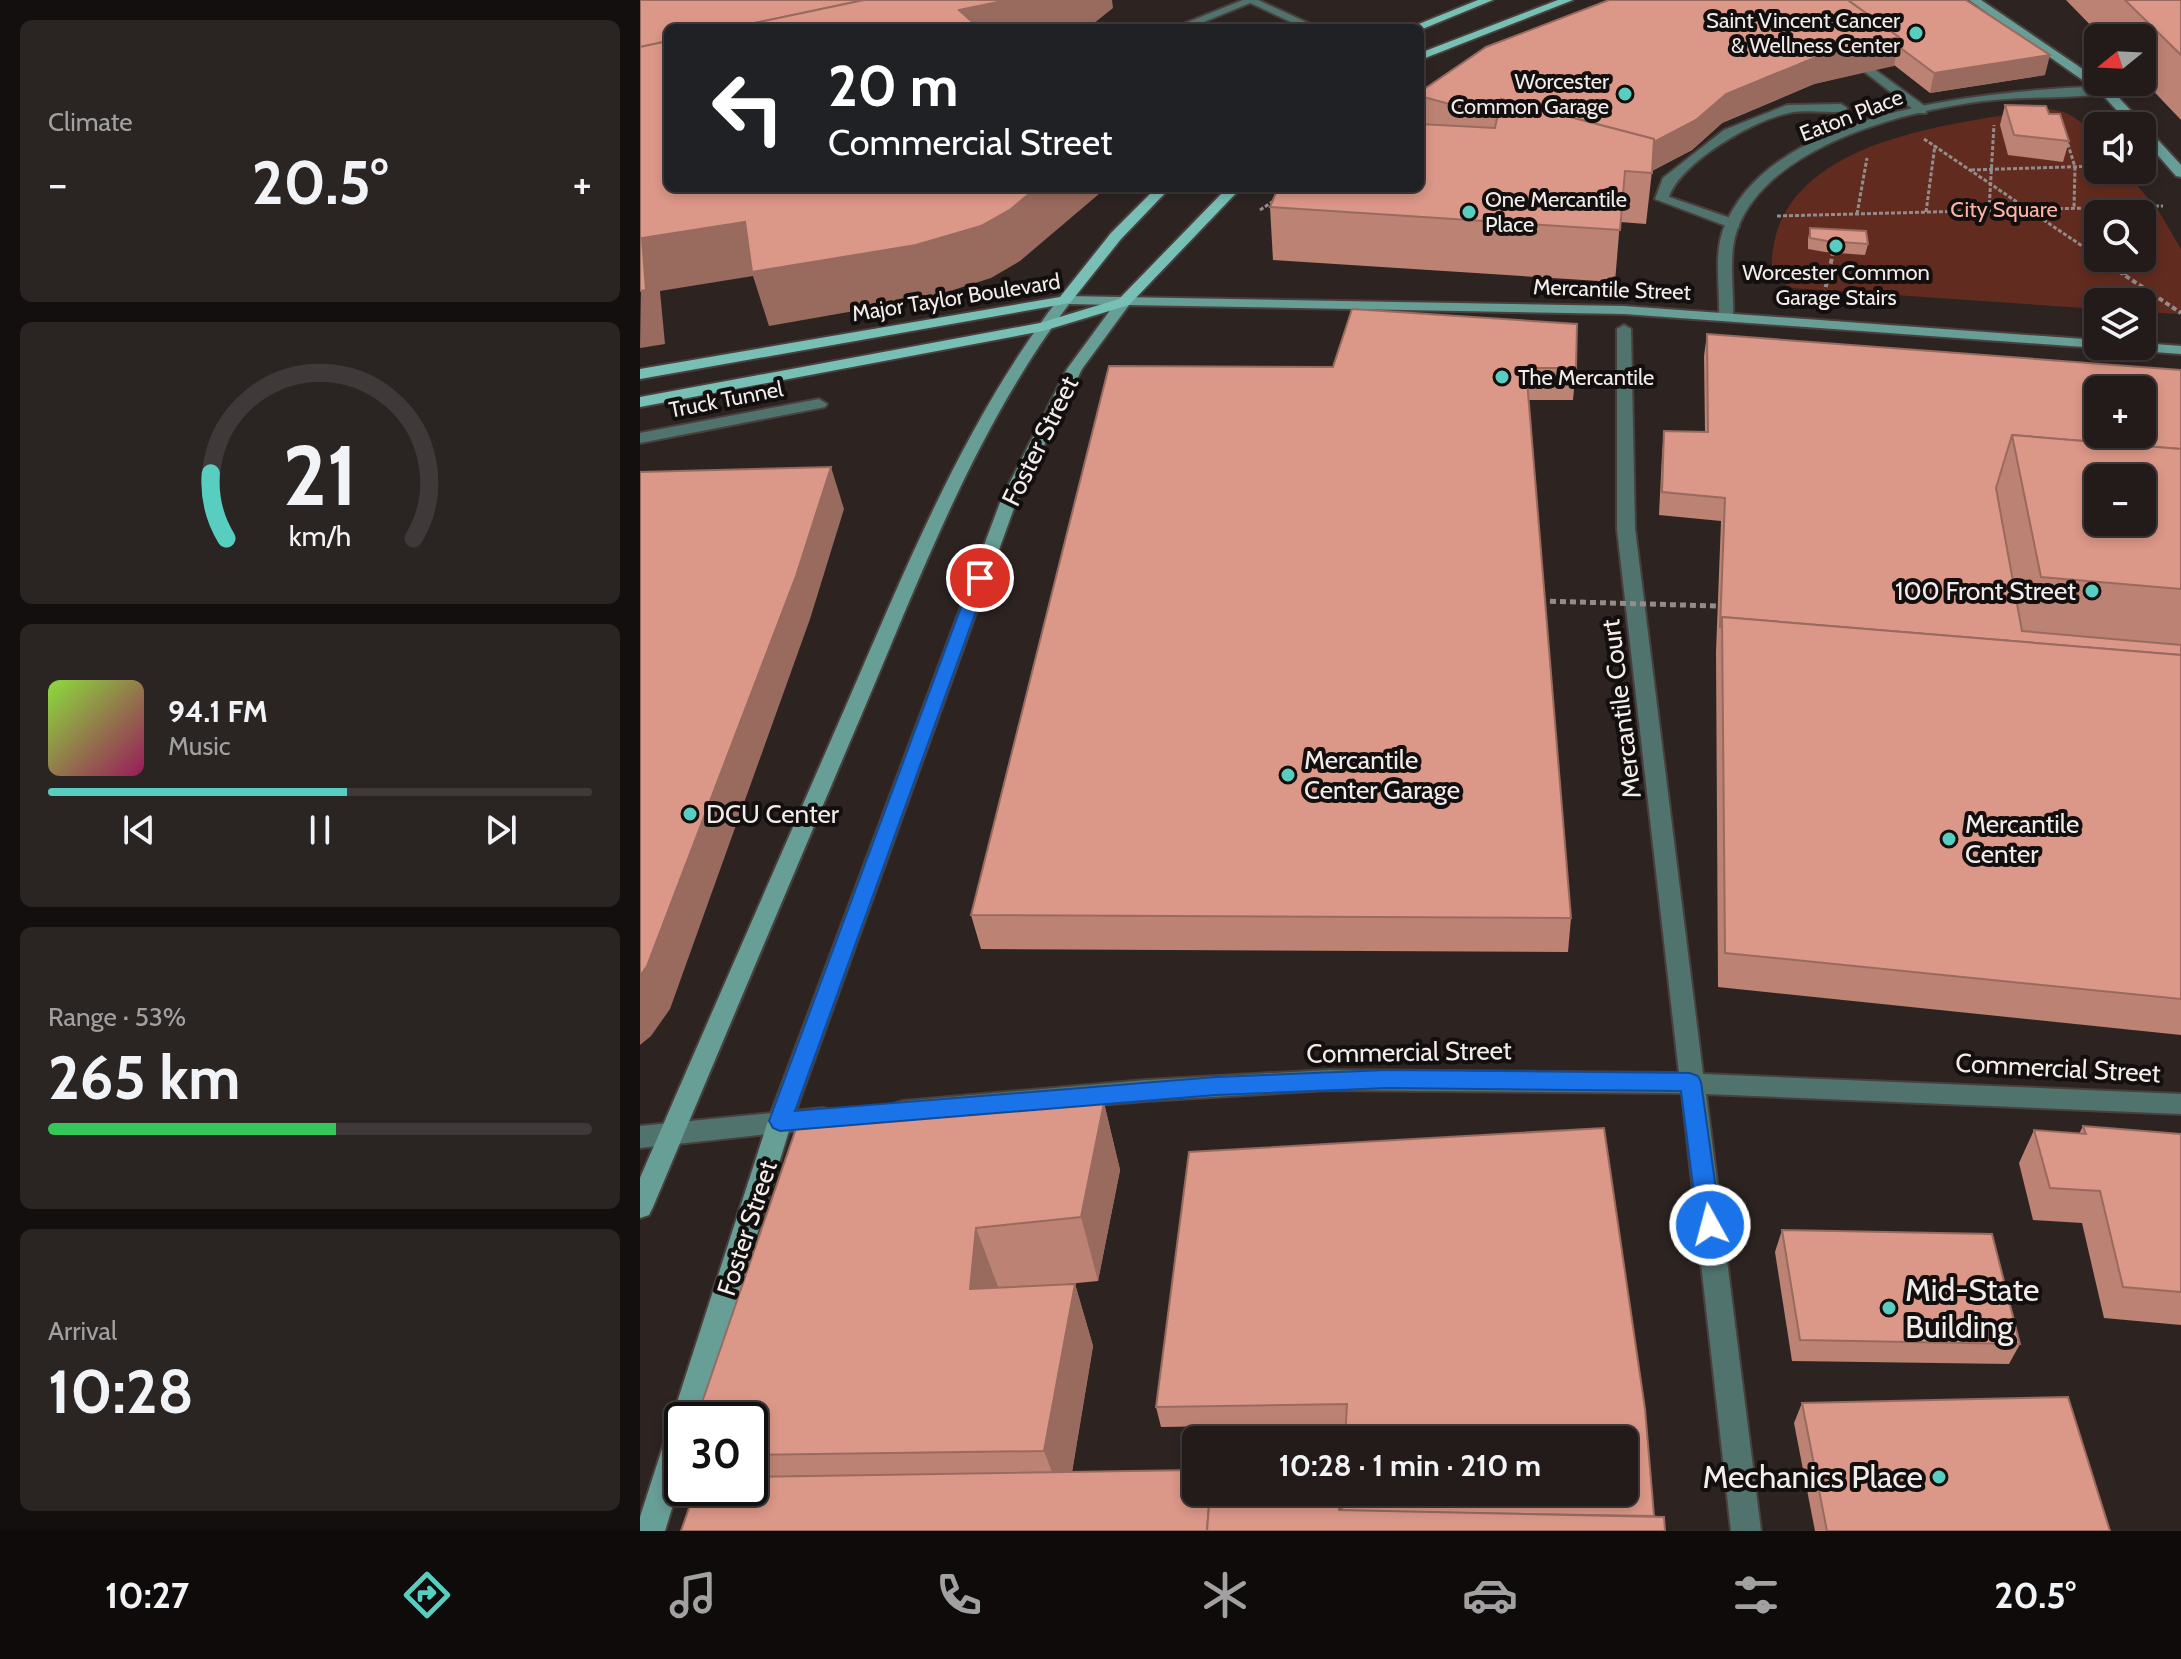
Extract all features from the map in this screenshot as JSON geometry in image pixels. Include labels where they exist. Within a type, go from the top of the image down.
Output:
[{"type":"main road","points":[[1424,25],[1488,0]]},
{"type":"main road","points":[[1424,55],[1568,0]]},
{"type":"main road","points":[[1974,0],[2084,76]]},
{"type":"main road","points":[[2111,96],[2125,112]]},
{"type":"main road","points":[[2156,146],[2181,173]]},
{"type":"main road","name":"Foster Street","points":[[640,1207],[935,521],[965,461],[1043,327],[1116,236],[1159,192]]},
{"type":"main road","name":"Foster Street","points":[[692,1402],[780,1121],[1009,500],[1075,369],[1124,302],[1230,192]]},
{"type":"main road","name":"Major Taylor Boulevard","points":[[640,374],[1065,300],[1124,302]]},
{"type":"main road","name":"Major Taylor Boulevard","points":[[640,402],[1043,327],[1124,302]]},
{"type":"main road","name":"Mercantile Street","points":[[1124,302],[1301,302],[1726,315],[2084,343]]},
{"type":"main road","points":[[2156,348],[2181,350]]},
{"type":"main road","points":[[650,1531],[664,1487]]},
{"type":"street","points":[[1189,24],[1249,0],[1301,24]]},
{"type":"street","points":[[1870,71],[1922,110]]},
{"type":"street","name":"Eaton Place","points":[[1726,315],[1730,231],[1753,190],[1790,160],[1839,136],[1891,117],[2013,95],[2084,91]]},
{"type":"street","points":[[1734,224],[1662,199],[1668,181],[1728,133],[1787,109],[1841,108]]},
{"type":"street","name":"Mercantile Court","points":[[1624,329],[1626,529],[1746,1531]]},
{"type":"street","name":"Truck Tunnel","points":[[640,438],[819,404]]},
{"type":"street","name":"Commercial Street","points":[[874,1113],[1216,1086],[1388,1079],[1690,1082],[2181,1104]]},
{"type":"street","points":[[640,1137],[843,1116]]},
{"type":"path","points":[[1989,210],[1994,124]]},
{"type":"path","points":[[2064,131],[2075,167],[2074,208]]},
{"type":"path","points":[[1915,133],[2084,248]]},
{"type":"path","points":[[1926,212],[1936,137]]},
{"type":"path","points":[[1857,214],[1869,148]]},
{"type":"path","points":[[1970,170],[2084,167]]},
{"type":"path","points":[[1259,211],[1282,196]]},
{"type":"path","points":[[2156,206],[2163,206]]},
{"type":"path","points":[[1775,216],[2084,208]]},
{"type":"path","points":[[1823,295],[1833,253]]},
{"type":"path","points":[[2119,272],[2181,313]]},
{"type":"path","points":[[2125,272],[2125,276]]},
{"type":"path","points":[[1539,601],[1718,606]]},
{"type":"green space","name":"City Square","points":[[2045,109],[2069,115],[2081,123],[2084,126],[2084,184],[2136,184],[2150,200],[2084,200],[2084,272],[2156,272],[2156,208],[2181,249],[2181,314],[2156,313],[2156,288],[2084,288],[2084,308],[1792,288],[1774,279],[1772,262],[1777,231],[1795,199],[1821,173],[1854,154],[1892,139],[1972,120]]},
{"type":"building","points":[[640,0],[864,0],[750,24],[664,24],[664,42],[640,47]]},
{"type":"building","points":[[864,0],[1007,0],[959,10],[975,24],[750,24]]},
{"type":"building","name":"Worcester Common Garage","points":[[1609,0],[1848,0],[1899,37],[1819,56],[1726,94],[1696,120],[1654,142],[1654,139],[1501,99],[1497,117],[1424,97],[1424,89],[1486,47]]},
{"type":"building","points":[[1848,0],[1966,0],[2050,55],[1934,73],[1898,46],[1899,37]]},
{"type":"building","points":[[2125,0],[2181,0],[2181,55],[2156,30],[2156,24],[2149,24]]},
{"type":"building","points":[[664,42],[664,192],[1031,192],[1011,209],[981,226],[916,245],[752,272],[745,222],[642,238],[646,290],[640,291],[640,47]]},
{"type":"building","points":[[1501,99],[1654,139],[1652,173],[1625,171],[1620,230],[1270,207],[1276,192],[1424,192],[1424,124],[1495,128]]},
{"type":"building","points":[[2005,105],[2046,106],[2049,114],[2060,114],[2069,141],[2014,135]]},
{"type":"building","points":[[1810,228],[1866,231],[1868,244],[1810,238]]},
{"type":"building","name":"Mercantile Center Garage","points":[[1352,309],[1577,324],[1576,368],[1526,368],[1571,918],[971,915],[1109,366],[1333,367]]},
{"type":"building","points":[[1707,334],[2181,370],[2181,449],[2156,447],[2156,376],[2084,376],[2084,441],[2012,435],[1996,488],[2022,631],[2181,645],[2181,655],[1722,617],[1720,628],[1725,498],[1662,492],[1664,431],[1708,432]]},
{"type":"building","points":[[2012,435],[2084,441],[2084,448],[2181,449],[2181,589],[2041,577]]},
{"type":"building","name":"DCU Center","points":[[831,467],[796,576],[647,966],[640,976],[640,472]]},
{"type":"building","name":"Mercantile Center","points":[[1722,617],[2181,655],[2181,999],[1725,953]]},
{"type":"building","points":[[1104,1103],[1081,1217],[976,1228],[970,1289],[1075,1284],[1044,1451],[768,1455],[768,1402],[702,1402],[801,1114]]},
{"type":"building","points":[[2083,1126],[2181,1134],[2181,1292],[2123,1287],[2100,1191],[2050,1188],[2034,1130],[2086,1134]]},
{"type":"building","points":[[1604,1128],[1645,1409],[1654,1516],[1342,1511],[1342,1506],[1638,1506],[1638,1426],[1346,1426],[1347,1404],[1156,1407],[1189,1152]]},
{"type":"building","name":"Mid-State Building","points":[[1782,1230],[1992,1234],[2020,1344],[1800,1340]]},
{"type":"building","name":"Mechanics Place","points":[[2068,1397],[2110,1531],[1827,1531],[1802,1403]]},
{"type":"building","points":[[1182,1470],[1182,1506],[1209,1506],[1207,1531],[681,1531],[690,1506],[768,1506],[768,1477]]},
{"type":"building","points":[[1209,1506],[1339,1506],[1339,1510],[1664,1517],[1665,1531],[1207,1531]]},
{"type":"place","name":"Saint Vincent Cancer & Wellness Center","points":[[1916,33]]},
{"type":"place","name":"Worcester Common Garage","points":[[1625,94]]},
{"type":"place","name":"One Mercantile Place","points":[[1469,212]]},
{"type":"place","name":"Worcester Common Garage Stairs","points":[[1836,246]]},
{"type":"place","name":"The Mercantile","points":[[1502,377]]},
{"type":"place","name":"100 Front Street","points":[[2092,591]]},
{"type":"place","name":"Mercantile Center Garage","points":[[1288,775]]},
{"type":"place","name":"DCU Center","points":[[690,814]]},
{"type":"place","name":"Mercantile Center","points":[[1949,839]]},
{"type":"place","name":"Mid-State Building","points":[[1889,1308]]},
{"type":"place","name":"Mechanics Place","points":[[1939,1477]]},
{"type":"route","points":[[980,578],[780,1121],[1216,1086],[1388,1079],[1690,1082],[1710,1225]]}]
